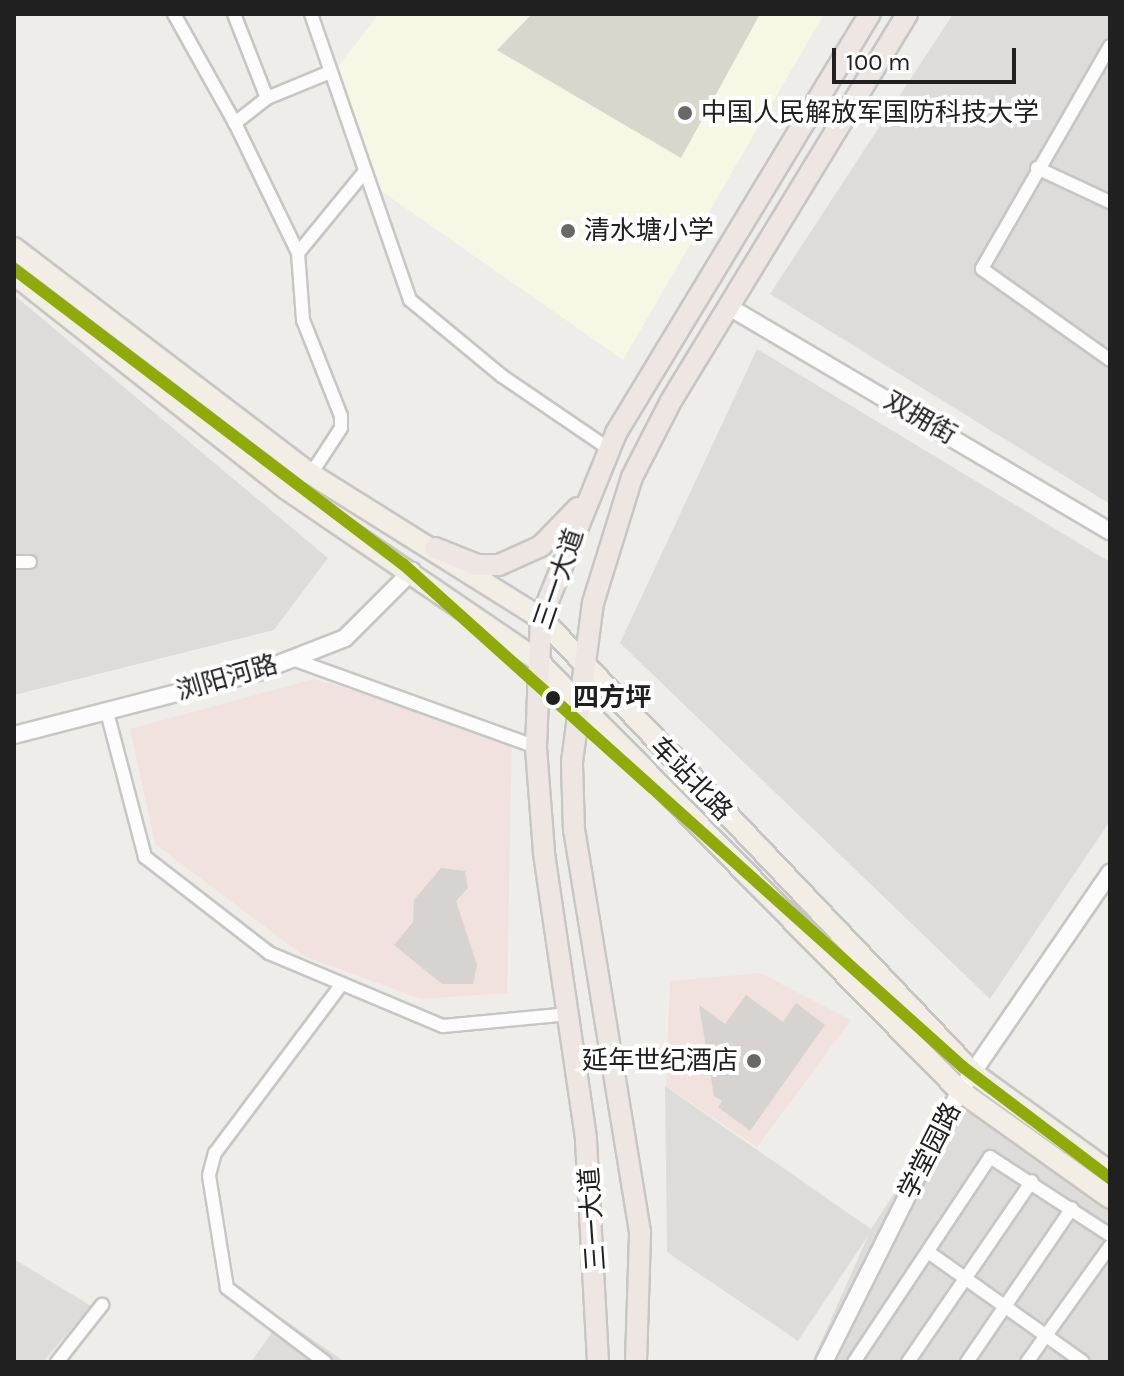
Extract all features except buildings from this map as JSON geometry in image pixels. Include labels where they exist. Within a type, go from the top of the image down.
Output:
[{"type":"highway","name":"三一大道","points":[[598,1362],[596,1238],[569,1014],[544,852],[536,747],[536,659],[541,618],[609,449],[870,14]]},
{"type":"highway","name":"三一大道","points":[[636,1362],[640,1232],[591,921],[578,876],[572,762],[583,660],[609,541],[632,477],[729,307],[907,14]]},
{"type":"highway","points":[[435,548],[477,565],[526,557],[589,496]]},
{"type":"main road","name":"车站北路","points":[[14,248],[311,474],[435,548],[541,618],[973,1073],[1110,1172]]},
{"type":"main road","name":"车站北路","points":[[14,274],[285,488],[412,571],[536,659],[578,695],[960,1091],[1110,1198]]},
{"type":"street","points":[[174,14],[235,123],[298,253],[303,320],[341,416],[341,428],[311,474]]},
{"type":"street","points":[[234,14],[267,98]]},
{"type":"street","points":[[311,14],[363,174],[410,300],[502,376],[609,449]]},
{"type":"street","points":[[1110,46],[1037,168],[982,269],[1110,360]]},
{"type":"street","points":[[235,123],[267,98],[330,72]]},
{"type":"street","points":[[1037,168],[1110,202]]},
{"type":"street","points":[[298,253],[363,174]]},
{"type":"street","name":"双拥街","points":[[729,307],[1110,530]]},
{"type":"street","points":[[14,562],[30,562]]},
{"type":"street","name":"浏阳河路","points":[[14,735],[292,659],[368,623],[412,571]]},
{"type":"street","points":[[292,659],[536,747]]},
{"type":"street","points":[[107,712],[145,857],[269,953],[341,985],[462,1028],[569,1014]]},
{"type":"street","name":"学堂园路","points":[[828,1361],[960,1091],[1110,873]]},
{"type":"street","points":[[325,1362],[227,1288],[209,1175],[215,1153],[341,985]]},
{"type":"street","points":[[854,1362],[986,1160],[999,1157],[1110,1235]]},
{"type":"street","points":[[908,1362],[1032,1181]]},
{"type":"street","points":[[967,1362],[1072,1208]]},
{"type":"street","points":[[1027,1362],[1110,1246]]},
{"type":"street","points":[[931,1254],[1083,1362]]},
{"type":"street","points":[[57,1362],[102,1305]]},
{"type":"shaded area","points":[[379,14],[824,14],[623,360],[377,188],[336,69]]},
{"type":"shaded area","points":[[532,14],[760,14],[681,158],[497,50]]},
{"type":"shaded area","points":[[953,14],[1110,14],[1110,504],[770,294]]},
{"type":"shaded area","points":[[14,295],[328,558],[274,630],[14,695]]},
{"type":"shaded area","points":[[757,349],[1110,562],[1110,821],[990,999],[620,643]]},
{"type":"shaded area","points":[[314,679],[512,736],[507,993],[421,999],[304,956],[155,844],[130,729]]},
{"type":"shaded area","points":[[760,973],[851,1020],[757,1147],[666,1086],[670,981]]},
{"type":"shaded area","points":[[665,1086],[871,1229],[960,1091],[1110,1199],[1110,1362],[812,1362],[868,1236],[798,1341],[667,1252]]},
{"type":"shaded area","points":[[14,1259],[91,1306],[43,1362],[14,1362]]},
{"type":"shaded area","points":[[282,1318],[345,1362],[251,1362]]},
{"type":"transit line","points":[[14,269],[403,564],[963,1067],[1110,1178]]},
{"type":"place","name":"中国人民解放军国防科技大学","points":[[685,113]]},
{"type":"place","name":"清水塘小学","points":[[568,231]]},
{"type":"place","name":"四方坪","points":[[553,698]]},
{"type":"place","name":"延年世纪酒店","points":[[754,1061]]}]
